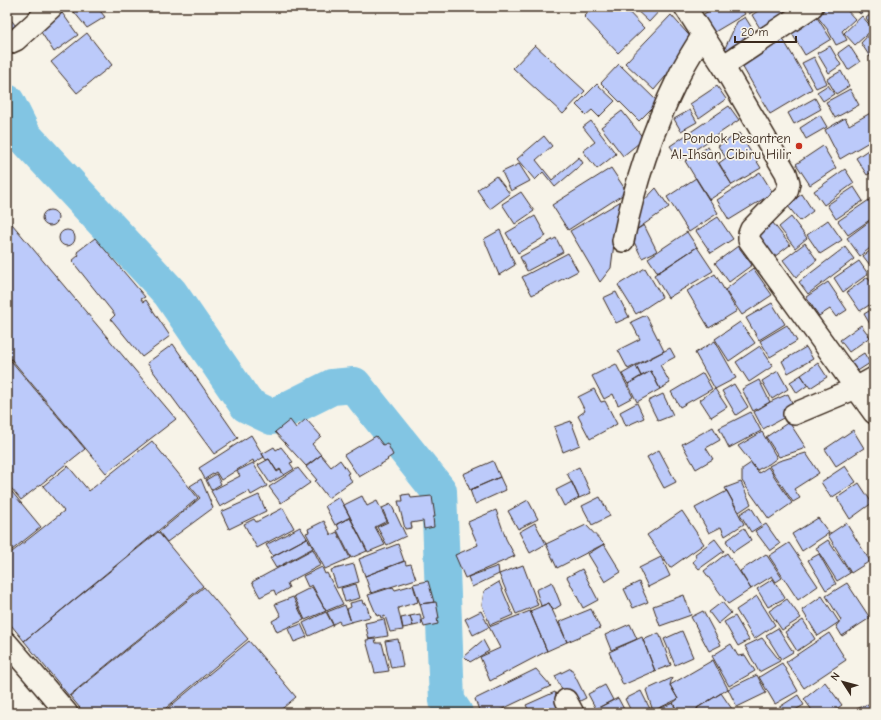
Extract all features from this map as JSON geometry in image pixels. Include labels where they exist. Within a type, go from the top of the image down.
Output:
[{"type":"street","points":[[7,44],[16,40],[52,7]]},
{"type":"street","points":[[685,7],[723,66],[786,173],[789,183],[787,192],[751,229],[749,240],[874,413]]},
{"type":"street","points":[[723,66],[812,7]]},
{"type":"street","points":[[623,241],[635,189],[664,110],[678,77],[703,35]]},
{"type":"street","points":[[794,414],[856,388],[874,378]]},
{"type":"street","points":[[7,642],[67,713]]},
{"type":"building","points":[[70,7],[97,7],[105,17],[87,28]]},
{"type":"building","points":[[594,7],[624,7],[644,28],[618,53],[584,17]]},
{"type":"building","points":[[633,7],[663,7],[649,22]]},
{"type":"building","points":[[716,7],[741,7],[745,14],[713,33],[702,15]]},
{"type":"building","points":[[746,7],[761,7],[749,14]]},
{"type":"building","points":[[764,7],[782,7],[790,19],[764,35],[752,15]]},
{"type":"building","points":[[827,7],[844,7],[855,19],[842,31],[847,40],[836,45],[828,30],[817,16]]},
{"type":"building","points":[[855,7],[869,7],[860,14]]},
{"type":"building","points":[[60,10],[78,35],[54,52],[37,26]]},
{"type":"building","points":[[874,12],[874,29],[866,18]]},
{"type":"building","points":[[7,15],[16,26],[7,33]]},
{"type":"building","points":[[671,15],[695,42],[654,90],[625,63]]},
{"type":"building","points":[[816,16],[831,39],[805,55],[791,32]]},
{"type":"building","points":[[862,16],[873,29],[855,45],[844,33]]},
{"type":"building","points":[[745,17],[758,38],[730,56],[725,48],[737,22]]},
{"type":"building","points":[[874,29],[874,54],[870,57],[861,43]]},
{"type":"building","points":[[87,33],[112,65],[77,93],[51,62]]},
{"type":"building","points":[[783,39],[812,89],[770,114],[741,64]]},
{"type":"building","points":[[535,45],[585,91],[563,114],[513,68]]},
{"type":"building","points":[[849,45],[860,62],[848,70],[838,53]]},
{"type":"building","points":[[830,46],[841,65],[829,73],[817,53]]},
{"type":"building","points":[[814,57],[827,83],[816,88],[802,63]]},
{"type":"building","points":[[619,64],[658,102],[639,121],[601,83]]},
{"type":"building","points":[[841,71],[849,86],[836,94],[827,79]]},
{"type":"building","points":[[597,84],[615,101],[599,117],[592,110],[586,115],[576,105]]},
{"type":"building","points":[[828,85],[834,94],[823,101],[817,92]]},
{"type":"building","points":[[717,86],[726,99],[699,118],[690,104]]},
{"type":"building","points":[[850,89],[859,105],[835,118],[826,102]]},
{"type":"building","points":[[815,98],[821,109],[794,124],[788,113]]},
{"type":"building","points":[[729,106],[739,120],[680,160],[670,146]]},
{"type":"building","points":[[690,110],[697,122],[681,131],[674,119]]},
{"type":"building","points":[[622,111],[644,139],[623,156],[601,127]]},
{"type":"building","points":[[874,111],[874,139],[840,159],[825,130],[845,118],[849,125]]},
{"type":"building","points":[[820,115],[827,127],[806,139],[800,128]]},
{"type":"building","points":[[591,121],[616,154],[597,169],[583,151],[595,142],[583,127]]},
{"type":"building","points":[[739,133],[761,168],[732,185],[719,163],[726,158],[718,146]]},
{"type":"building","points":[[544,136],[552,146],[536,160],[552,180],[579,157],[583,163],[555,187],[543,172],[535,180],[517,159]]},
{"type":"building","points":[[823,146],[836,168],[810,185],[796,164]]},
{"type":"building","points":[[874,146],[874,171],[867,175],[856,158]]},
{"type":"building","points":[[708,147],[732,185],[709,200],[685,161]]},
{"type":"building","points":[[519,164],[530,181],[511,191],[502,172]]},
{"type":"building","points":[[611,168],[627,192],[568,230],[552,205]]},
{"type":"building","points":[[845,169],[854,183],[824,205],[814,191]]},
{"type":"building","points":[[760,172],[773,193],[729,220],[717,200]]},
{"type":"building","points":[[496,176],[510,194],[490,209],[477,190]]},
{"type":"building","points":[[696,178],[718,213],[689,232],[667,197]]},
{"type":"building","points":[[854,187],[863,201],[836,219],[827,205]]},
{"type":"building","points":[[656,188],[669,207],[630,234],[633,212]]},
{"type":"building","points":[[521,192],[534,211],[515,224],[502,204]]},
{"type":"building","points":[[802,194],[813,211],[800,221],[787,205]]},
{"type":"building","points":[[628,197],[616,227],[611,268],[600,282],[570,231]]},
{"type":"building","points":[[869,200],[874,208],[874,217],[848,235],[838,221]]},
{"type":"building","points":[[50,210],[56,212],[58,218],[56,224],[50,226],[44,224],[42,218],[44,212]]},
{"type":"building","points":[[535,216],[546,236],[518,253],[506,233]]},
{"type":"building","points":[[718,217],[733,239],[711,253],[696,231]]},
{"type":"building","points":[[791,217],[807,238],[795,248],[779,227]]},
{"type":"building","points":[[7,218],[176,419],[106,473],[7,354]]},
{"type":"building","points":[[874,218],[874,245],[860,256],[847,238]]},
{"type":"building","points":[[828,220],[842,240],[820,254],[807,235]]},
{"type":"building","points":[[773,223],[790,245],[774,257],[758,235]]},
{"type":"building","points":[[644,225],[657,251],[642,258],[630,234]]},
{"type":"building","points":[[67,230],[73,232],[75,238],[73,244],[67,246],[61,244],[59,238],[61,232]]},
{"type":"building","points":[[500,230],[515,265],[499,275],[484,239]]},
{"type":"building","points":[[687,232],[697,247],[658,273],[648,258]]},
{"type":"building","points":[[95,238],[145,297],[141,299],[143,302],[146,300],[170,336],[142,357],[111,319],[115,315],[72,261],[79,255],[77,252]]},
{"type":"building","points":[[556,238],[563,252],[527,271],[520,257]]},
{"type":"building","points":[[805,243],[817,260],[796,277],[783,260]]},
{"type":"building","points":[[738,246],[752,265],[729,282],[715,263]]},
{"type":"building","points":[[697,247],[713,271],[668,298],[654,275]]},
{"type":"building","points":[[845,247],[854,259],[808,294],[799,282]]},
{"type":"building","points":[[874,248],[874,269],[873,269],[863,256]]},
{"type":"building","points":[[568,253],[578,271],[532,295],[522,277]]},
{"type":"building","points":[[859,261],[868,274],[843,292],[834,278]]},
{"type":"building","points":[[645,268],[662,297],[636,314],[618,285]]},
{"type":"building","points":[[753,268],[772,295],[742,315],[725,290]]},
{"type":"building","points":[[715,274],[737,311],[709,328],[687,291]]},
{"type":"building","points":[[868,277],[874,287],[874,302],[860,311],[847,292]]},
{"type":"building","points":[[828,282],[847,310],[836,317],[830,309],[819,316],[806,297]]},
{"type":"building","points":[[616,292],[629,317],[616,323],[603,298]]},
{"type":"building","points":[[772,303],[785,324],[759,340],[746,318]]},
{"type":"building","points":[[874,308],[874,331],[864,314]]},
{"type":"building","points":[[646,315],[664,351],[628,369],[618,350],[640,339],[631,322]]},
{"type":"building","points":[[740,322],[755,343],[729,361],[715,339]]},
{"type":"building","points":[[787,325],[797,341],[770,357],[760,341]]},
{"type":"building","points":[[861,325],[870,337],[849,352],[840,340]]},
{"type":"building","points":[[715,341],[736,378],[715,389],[695,353]]},
{"type":"building","points":[[173,344],[238,438],[214,454],[147,363]]},
{"type":"building","points":[[760,346],[773,366],[749,382],[736,362]]},
{"type":"building","points":[[806,347],[813,359],[788,373],[782,361]]},
{"type":"building","points":[[670,348],[675,357],[660,365],[670,383],[660,389],[651,371],[641,376],[636,366]]},
{"type":"building","points":[[864,353],[870,363],[856,372],[850,362]]},
{"type":"building","points":[[7,356],[85,449],[21,500],[7,483]]},
{"type":"building","points":[[818,363],[827,377],[810,388],[801,375]]},
{"type":"building","points":[[616,364],[633,397],[618,405],[613,394],[604,399],[592,376]]},
{"type":"building","points":[[636,366],[641,376],[628,384],[622,374]]},
{"type":"building","points":[[651,371],[660,389],[637,402],[628,384]]},
{"type":"building","points":[[778,371],[788,389],[772,399],[762,381]]},
{"type":"building","points":[[703,373],[712,389],[680,407],[671,392]]},
{"type":"building","points":[[801,375],[808,385],[797,393],[790,382]]},
{"type":"building","points":[[759,380],[770,402],[753,411],[742,389]]},
{"type":"building","points":[[734,384],[748,407],[736,415],[722,391]]},
{"type":"building","points":[[594,389],[601,402],[605,401],[617,424],[590,439],[578,416],[585,411],[578,397]]},
{"type":"building","points":[[715,389],[727,407],[711,417],[700,400]]},
{"type":"building","points":[[663,394],[673,415],[658,421],[648,401]]},
{"type":"building","points":[[788,394],[796,411],[763,429],[754,412],[770,402]]},
{"type":"building","points":[[637,403],[644,418],[626,426],[620,412]]},
{"type":"building","points":[[751,412],[761,431],[729,448],[719,428]]},
{"type":"building","points":[[306,419],[321,436],[312,444],[321,455],[306,466],[275,432],[290,420],[296,428]]},
{"type":"building","points":[[571,421],[580,445],[563,452],[554,427]]},
{"type":"building","points":[[789,422],[806,448],[779,457],[766,437]]},
{"type":"building","points":[[713,427],[720,440],[706,448],[713,459],[696,469],[682,444]]},
{"type":"building","points":[[853,430],[864,448],[836,466],[825,449]]},
{"type":"building","points":[[762,432],[777,458],[757,470],[738,446]]},
{"type":"building","points":[[251,435],[264,457],[254,463],[253,460],[221,480],[216,472],[205,479],[199,468]]},
{"type":"building","points":[[376,436],[383,445],[387,443],[393,455],[387,459],[388,460],[359,477],[344,455]]},
{"type":"building","points":[[152,441],[198,498],[24,641],[7,620],[7,556],[64,511],[43,486],[68,466],[89,491]]},
{"type":"building","points":[[274,447],[276,450],[281,447],[293,462],[290,463],[294,469],[284,475],[280,469],[277,471],[269,459],[266,460],[262,454]]},
{"type":"building","points":[[659,450],[676,482],[664,488],[647,457]]},
{"type":"building","points":[[806,453],[819,473],[794,489],[800,498],[793,502],[769,466],[779,461]]},
{"type":"building","points":[[321,455],[331,467],[340,460],[349,473],[347,474],[352,481],[328,498],[315,481],[317,480],[306,467]]},
{"type":"building","points":[[269,459],[277,472],[280,470],[284,475],[270,483],[258,465]]},
{"type":"building","points":[[493,461],[500,477],[470,490],[463,474]]},
{"type":"building","points":[[253,463],[267,486],[251,495],[249,491],[220,507],[211,491],[240,476],[237,471]]},
{"type":"building","points":[[751,463],[759,473],[768,467],[792,503],[769,519],[742,481],[742,469]]},
{"type":"building","points":[[845,466],[856,482],[831,498],[821,482]]},
{"type":"building","points":[[579,467],[591,493],[579,498],[567,473]]},
{"type":"building","points":[[298,468],[310,483],[281,503],[269,487]]},
{"type":"building","points":[[216,474],[221,484],[211,490],[206,480]]},
{"type":"building","points":[[500,477],[506,490],[475,504],[470,490]]},
{"type":"building","points":[[201,479],[213,508],[167,542],[159,532],[200,498],[190,486]]},
{"type":"building","points":[[572,482],[579,498],[564,506],[556,490]]},
{"type":"building","points":[[741,482],[751,504],[739,512],[725,488]]},
{"type":"building","points":[[859,483],[872,503],[850,519],[837,498]]},
{"type":"building","points":[[7,486],[41,527],[7,554]]},
{"type":"building","points":[[727,491],[744,524],[725,536],[721,527],[709,533],[695,508]]},
{"type":"building","points":[[410,494],[411,498],[432,496],[435,517],[433,517],[434,527],[424,529],[423,521],[411,523],[412,528],[405,529],[398,501],[403,501],[402,495]]},
{"type":"building","points":[[259,495],[266,511],[229,529],[221,512]]},
{"type":"building","points":[[362,496],[367,506],[377,501],[387,521],[375,527],[385,545],[368,552],[344,505]]},
{"type":"building","points":[[339,497],[350,517],[335,525],[325,506]]},
{"type":"building","points":[[600,497],[610,516],[592,525],[582,506]]},
{"type":"building","points":[[528,500],[538,519],[518,529],[508,511]]},
{"type":"building","points":[[391,504],[406,536],[387,545],[377,527],[388,522],[382,508]]},
{"type":"building","points":[[751,507],[762,525],[751,532],[740,514]]},
{"type":"building","points":[[283,508],[294,528],[257,548],[244,524],[254,519],[256,522]]},
{"type":"building","points":[[496,510],[506,539],[515,556],[465,578],[455,555],[478,545],[468,522]]},
{"type":"building","points":[[682,511],[704,544],[670,568],[647,535]]},
{"type":"building","points":[[350,518],[367,551],[351,558],[337,530],[339,529],[337,524]]},
{"type":"building","points":[[818,518],[829,533],[802,551],[792,534]]},
{"type":"building","points":[[324,521],[331,535],[337,532],[350,558],[325,569],[306,533],[309,532],[308,529]]},
{"type":"building","points":[[535,523],[546,544],[530,553],[519,532]]},
{"type":"building","points":[[846,523],[870,561],[851,573],[828,535]]},
{"type":"building","points":[[766,524],[780,544],[770,551],[755,531]]},
{"type":"building","points":[[586,525],[604,544],[557,568],[546,544]]},
{"type":"building","points":[[300,527],[307,538],[273,556],[266,545]]},
{"type":"building","points":[[744,528],[751,540],[733,552],[726,541]]},
{"type":"building","points":[[158,532],[203,586],[69,696],[24,641]]},
{"type":"building","points":[[307,538],[313,548],[276,568],[270,558]]},
{"type":"building","points":[[715,539],[724,551],[699,569],[693,562],[696,558],[695,554]]},
{"type":"building","points":[[828,540],[850,573],[837,581],[816,548]]},
{"type":"building","points":[[789,543],[818,586],[798,600],[769,556]]},
{"type":"building","points":[[398,544],[404,561],[365,576],[359,559]]},
{"type":"building","points":[[604,544],[621,572],[605,582],[588,554]]},
{"type":"building","points":[[313,549],[321,565],[287,583],[289,588],[276,595],[274,590],[260,597],[252,582]]},
{"type":"building","points":[[727,553],[751,589],[728,604],[704,571]]},
{"type":"building","points":[[766,554],[782,578],[776,582],[772,576],[751,589],[740,571]]},
{"type":"building","points":[[819,554],[836,584],[826,590],[808,560]]},
{"type":"building","points":[[661,557],[670,576],[648,587],[639,568]]},
{"type":"building","points":[[405,561],[406,565],[411,564],[416,579],[371,593],[365,576]]},
{"type":"building","points":[[354,564],[359,582],[337,588],[331,570]]},
{"type":"building","points":[[523,565],[538,605],[516,614],[499,574]]},
{"type":"building","points":[[498,566],[499,574],[472,587],[468,577]]},
{"type":"building","points":[[322,567],[325,574],[327,573],[343,604],[326,611],[312,585],[308,587],[303,576]]},
{"type":"building","points":[[582,569],[598,600],[583,608],[567,577]]},
{"type":"building","points":[[773,579],[785,598],[768,607],[757,589]]},
{"type":"building","points":[[428,581],[434,602],[420,604],[413,584]]},
{"type":"building","points":[[499,582],[513,615],[490,625],[482,605],[484,591]]},
{"type":"building","points":[[552,582],[561,605],[553,610],[549,603],[541,606],[536,590]]},
{"type":"building","points":[[639,582],[648,602],[633,608],[624,589]]},
{"type":"building","points":[[847,583],[870,618],[842,636],[836,626],[841,620],[826,596]]},
{"type":"building","points":[[356,584],[360,598],[345,602],[341,588]]},
{"type":"building","points":[[413,585],[418,602],[398,608],[403,630],[390,632],[385,616],[381,618],[380,615],[377,616],[368,595],[393,587],[395,590]]},
{"type":"building","points":[[204,587],[248,639],[160,713],[84,713],[70,696]]},
{"type":"building","points":[[312,587],[326,611],[305,620],[294,596]]},
{"type":"building","points":[[684,595],[691,615],[660,626],[653,606]]},
{"type":"building","points":[[757,596],[775,625],[754,639],[736,610]]},
{"type":"building","points":[[822,596],[839,622],[818,636],[802,610]]},
{"type":"building","points":[[293,597],[304,620],[277,632],[272,621],[281,616],[275,604]]},
{"type":"building","points":[[787,599],[801,618],[782,630],[769,611]]},
{"type":"building","points":[[362,600],[363,604],[366,603],[370,617],[351,622],[347,609],[351,607],[350,603]]},
{"type":"building","points":[[436,602],[439,618],[437,618],[438,624],[424,627],[422,620],[424,619],[420,604]]},
{"type":"building","points":[[722,602],[731,613],[718,624],[709,612]]},
{"type":"building","points":[[549,603],[567,642],[547,651],[530,611]]},
{"type":"building","points":[[345,605],[351,622],[341,625],[339,621],[333,624],[327,612]]},
{"type":"building","points":[[591,609],[600,628],[567,642],[559,622]]},
{"type":"building","points":[[481,611],[489,627],[473,635],[465,619]]},
{"type":"building","points":[[530,611],[547,651],[490,681],[480,657],[500,648],[489,627]]},
{"type":"building","points":[[703,611],[721,645],[709,651],[691,617]]},
{"type":"building","points":[[326,612],[333,625],[309,636],[303,623]]},
{"type":"building","points":[[420,614],[422,624],[413,626],[410,616]]},
{"type":"building","points":[[410,616],[413,626],[403,628],[401,618]]},
{"type":"building","points":[[735,616],[749,640],[738,646],[724,622]]},
{"type":"building","points":[[384,619],[388,636],[369,639],[365,623]]},
{"type":"building","points":[[803,620],[815,639],[797,651],[785,632]]},
{"type":"building","points":[[301,624],[307,637],[294,642],[288,629]]},
{"type":"building","points":[[630,624],[637,639],[611,650],[605,635]]},
{"type":"building","points":[[778,628],[793,652],[781,659],[766,635]]},
{"type":"building","points":[[682,631],[693,657],[675,665],[664,639]]},
{"type":"building","points":[[659,633],[671,665],[655,671],[643,640]]},
{"type":"building","points":[[829,633],[846,660],[804,688],[786,662]]},
{"type":"building","points":[[642,637],[655,671],[623,685],[609,652]]},
{"type":"building","points":[[762,638],[780,661],[759,672],[745,646]]},
{"type":"building","points":[[375,639],[376,643],[382,643],[389,671],[375,673],[366,640]]},
{"type":"building","points":[[398,639],[403,666],[391,668],[385,641]]},
{"type":"building","points":[[483,640],[489,651],[470,662],[464,656]]},
{"type":"building","points":[[249,641],[296,697],[277,713],[162,713]]},
{"type":"building","points":[[731,644],[738,656],[745,655],[755,671],[729,686],[712,656]]},
{"type":"building","points":[[713,660],[728,689],[697,708],[698,713],[679,713],[673,703],[678,699],[670,685]]},
{"type":"building","points":[[782,663],[798,691],[775,704],[759,677]]},
{"type":"building","points":[[571,668],[586,698],[570,706],[555,676]]},
{"type":"building","points":[[536,669],[551,686],[494,713],[480,713],[475,699]]},
{"type":"building","points":[[757,675],[766,693],[737,707],[728,689]]},
{"type":"building","points":[[672,678],[670,685],[678,699],[653,711],[646,690]]},
{"type":"building","points":[[825,682],[842,705],[831,713],[814,713],[804,699]]},
{"type":"building","points":[[605,685],[613,700],[596,709],[588,694]]},
{"type":"building","points":[[641,691],[652,713],[632,713],[625,699]]},
{"type":"building","points":[[555,692],[564,713],[530,713],[526,705]]},
{"type":"building","points":[[721,693],[732,709],[726,713],[700,713],[697,708]]},
{"type":"building","points":[[798,695],[804,705],[790,713],[781,713],[778,708]]},
{"type":"building","points":[[618,698],[626,713],[588,713]]},
{"type":"building","points":[[673,703],[677,713],[653,713],[653,711]]},
{"type":"building","points":[[868,704],[872,713],[848,713]]},
{"type":"waterway","points":[[7,102],[24,136],[170,293],[247,405],[272,417],[332,387],[354,385],[439,491],[447,701],[455,713]]},
{"type":"place","name":"Pondok Pesantren Al-Ihsan Cibiru Hilir","points":[[799,146]]}]
